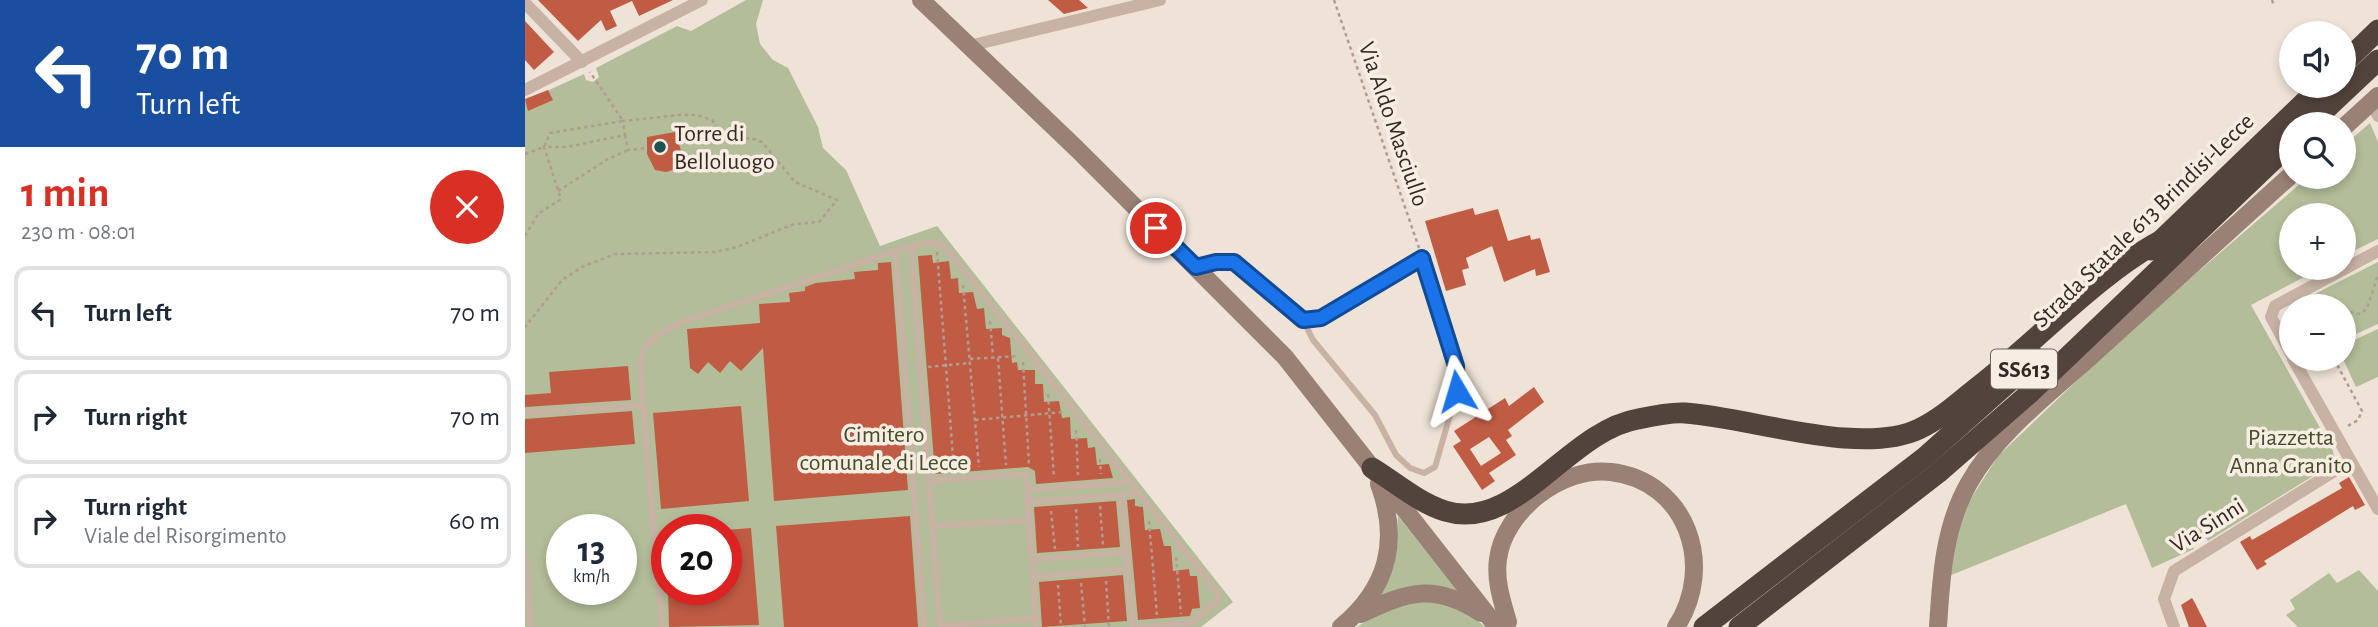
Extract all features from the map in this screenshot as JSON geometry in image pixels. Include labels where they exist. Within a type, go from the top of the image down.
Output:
[{"type":"highway","points":[[2356,51],[2378,30]]},
{"type":"highway","points":[[2323,112],[2378,60]]},
{"type":"highway","name":"Strada Statale 613 Brindisi-Lecce","points":[[1704,627],[1925,457],[2161,241],[2309,98]]},
{"type":"highway","name":"Strada Statale 613 Brindisi-Lecce","points":[[1739,627],[1938,473],[2021,401],[2279,154]]},
{"type":"highway","points":[[1372,468],[1442,510],[1461,515],[1480,514],[1506,504],[1598,433],[1634,419],[1682,412],[1826,435],[1886,438],[1918,429],[1945,413],[2009,364],[2134,255],[2161,241]]},
{"type":"main road","points":[[921,0],[1285,357],[1372,468],[1503,626]]},
{"type":"main road","points":[[2356,119],[2376,105]]},
{"type":"main road","points":[[1938,627],[1945,551],[1955,513],[1968,484],[1987,456],[2039,403],[2279,186]]},
{"type":"main road","points":[[1346,623],[1375,593],[1386,560],[1389,514],[1372,468]]},
{"type":"main road","points":[[1503,626],[1498,590],[1498,559],[1504,539],[1517,516],[1550,488],[1580,474],[1610,472],[1638,480],[1664,494],[1685,523],[1695,548],[1694,569],[1689,596],[1676,627]]},
{"type":"main road","points":[[1346,623],[1402,596],[1435,593],[1467,604],[1503,626]]},
{"type":"street","points":[[525,90],[702,0]]},
{"type":"street","points":[[969,47],[1160,0]]},
{"type":"street","points":[[525,3],[582,62]]},
{"type":"street","points":[[2297,294],[2378,251]]},
{"type":"street","points":[[2279,303],[2274,306],[2271,317],[2279,332]]},
{"type":"street","points":[[2300,371],[2341,448],[2378,509]]},
{"type":"street","name":"Via Sinni","points":[[2174,627],[2164,599],[2173,571],[2349,462]]},
{"type":"lane","points":[[662,627],[643,405],[643,348],[654,335],[684,321],[911,246],[936,242],[946,248],[962,267],[1217,592],[1219,600],[1186,625],[1139,627]]},
{"type":"lane","points":[[911,246],[940,627],[1036,618]]},
{"type":"lane","points":[[896,251],[925,627]]},
{"type":"lane","points":[[1196,267],[1216,262],[1234,262],[1303,320],[1313,340],[1375,415],[1396,455],[1410,468],[1425,473],[1434,467],[1457,391],[1456,366],[1422,258],[1321,318],[1303,320]]},
{"type":"lane","points":[[525,413],[643,405]]},
{"type":"lane","points":[[929,481],[1026,474],[1037,627]]},
{"type":"lane","points":[[1027,490],[1131,482]]},
{"type":"lane","points":[[1028,502],[1139,492]]},
{"type":"lane","points":[[1121,494],[1133,627]]},
{"type":"lane","points":[[932,526],[1029,520]]},
{"type":"lane","points":[[1032,560],[1126,552]]},
{"type":"lane","points":[[525,554],[531,627]]},
{"type":"lane","points":[[1033,577],[1128,569]]},
{"type":"path","name":"Via Aldo Masciullo","points":[[1333,0],[1422,258]]},
{"type":"path","points":[[2272,0],[2274,6]]},
{"type":"path","points":[[582,62],[623,121],[628,150]]},
{"type":"path","points":[[525,236],[538,214],[561,198],[544,147],[550,133],[623,121],[679,115],[697,115],[712,120],[721,132],[736,140],[751,138],[762,142],[795,182],[837,200],[819,222],[795,224],[737,247],[716,252],[615,254],[582,267],[562,280],[525,327]]},
{"type":"path","points":[[525,154],[544,147],[567,147],[625,135]]},
{"type":"path","points":[[558,191],[607,159],[628,150],[647,148]]},
{"type":"path","points":[[936,242],[954,479]]},
{"type":"path","points":[[962,267],[980,477]]},
{"type":"path","points":[[2356,313],[2361,314],[2367,307],[2378,275]]},
{"type":"path","points":[[988,300],[993,358]]},
{"type":"path","points":[[921,367],[1023,356],[1029,469],[1026,474]]},
{"type":"path","points":[[998,358],[1007,475]]},
{"type":"path","points":[[2340,371],[2362,411],[2358,420],[2346,426],[2349,437],[2341,448]]},
{"type":"path","points":[[1045,374],[1054,488]]},
{"type":"path","points":[[975,420],[1075,411],[1079,486]]},
{"type":"path","points":[[1099,441],[1102,484]]},
{"type":"path","points":[[1099,496],[1103,554]]},
{"type":"path","points":[[1075,498],[1079,556]]},
{"type":"path","points":[[1051,500],[1055,558]]},
{"type":"path","points":[[1148,503],[1158,626]]},
{"type":"path","points":[[1175,538],[1186,625]]},
{"type":"path","points":[[1105,571],[1109,627]]},
{"type":"path","points":[[1080,573],[1085,627]]},
{"type":"path","points":[[1057,575],[1061,627]]},
{"type":"green space","name":"Cimitero comunale di Lecce","points":[[746,0],[763,0],[756,24],[760,44],[773,60],[788,68],[818,127],[823,148],[846,170],[880,246],[937,226],[1233,602],[1201,627],[525,627],[525,101],[584,74],[586,80],[593,82],[599,77],[596,68],[677,26],[691,31]]},
{"type":"green space","name":"Piazzetta Anna Granito","points":[[2370,123],[2378,142],[2378,239],[2356,250],[2356,203],[2279,203],[2279,280],[2298,280],[2251,305],[2279,355],[2279,371],[2288,371],[2333,451],[2334,457],[2329,466],[2208,541],[2204,535],[2191,543],[2194,549],[2152,568],[2126,504],[1949,576],[1954,541],[1965,508],[1998,456],[2127,333],[2294,189],[2356,189],[2356,135]]},
{"type":"green space","points":[[2378,262],[2378,324],[2356,334],[2356,294],[2315,294],[2342,280],[2356,280],[2356,273]]},
{"type":"green space","points":[[2378,329],[2378,377],[2356,387],[2349,371],[2356,371],[2356,339]]},
{"type":"green space","points":[[1398,516],[1457,590],[1455,592],[1378,595],[1397,547]]},
{"type":"green space","points":[[2359,570],[2378,591],[2378,627],[2298,627],[2286,615],[2295,609],[2290,600],[2329,573],[2337,583]]},
{"type":"green space","points":[[1431,599],[1465,610],[1485,627],[1357,627],[1390,606]]},
{"type":"building","points":[[538,0],[673,0],[639,16],[632,1],[610,11],[617,26],[606,31],[601,20],[578,41]]},
{"type":"building","points":[[1048,0],[1079,0],[1088,8],[1064,14]]},
{"type":"building","points":[[525,21],[554,52],[534,70],[525,60]]},
{"type":"building","points":[[548,90],[553,100],[528,111],[525,99]]},
{"type":"building","name":"Torre di Belloluogo","points":[[675,132],[686,166],[666,172],[655,170],[647,154],[647,137]]},
{"type":"building","points":[[1473,208],[1475,215],[1498,209],[1508,241],[1530,235],[1531,240],[1540,238],[1550,272],[1536,276],[1535,269],[1504,282],[1492,246],[1466,258],[1469,268],[1462,270],[1466,285],[1446,291],[1425,221]]},
{"type":"building","points":[[932,255],[933,263],[949,261],[951,279],[958,278],[959,293],[973,292],[977,309],[984,308],[986,329],[1002,328],[1002,335],[1010,338],[1012,363],[1017,362],[1018,370],[1035,370],[1035,384],[1043,384],[1044,402],[1059,401],[1062,418],[1070,417],[1071,439],[1087,438],[1088,448],[1095,447],[1097,465],[1109,464],[1113,478],[1036,484],[1035,471],[1028,467],[935,474],[918,256]]},
{"type":"building","points":[[891,262],[908,490],[774,501],[763,348],[741,371],[730,361],[720,373],[708,362],[698,374],[690,368],[687,329],[760,323],[759,304],[790,302],[789,293],[805,291],[805,287],[816,283],[855,279],[854,272],[878,270],[878,263]]},
{"type":"building","points":[[628,366],[631,400],[525,407],[525,395],[551,393],[549,372]]},
{"type":"building","points":[[1534,387],[1544,402],[1508,430],[1512,436],[1506,440],[1516,455],[1489,473],[1495,481],[1482,490],[1453,446],[1461,441],[1454,431],[1505,398],[1509,406]],"holes":[[[1489,437],[1501,453],[1481,466],[1470,449]]]},
{"type":"building","points":[[741,406],[749,501],[661,509],[653,413]]},
{"type":"building","points":[[632,411],[635,444],[525,453],[525,419]]},
{"type":"building","points":[[2349,477],[2365,505],[2355,510],[2353,506],[2264,561],[2267,564],[2257,570],[2240,542],[2250,536],[2252,540],[2342,488],[2339,483]]},
{"type":"building","points":[[1135,499],[1135,506],[1143,507],[1145,530],[1160,529],[1164,546],[1171,546],[1173,571],[1189,569],[1190,576],[1197,576],[1200,608],[1192,609],[1190,616],[1138,620],[1127,500]]},
{"type":"building","points":[[1116,501],[1120,547],[1037,553],[1034,507]]},
{"type":"building","points":[[910,516],[918,627],[784,627],[776,526]]},
{"type":"building","points":[[751,528],[759,625],[669,627],[668,605],[742,605],[742,529]]},
{"type":"building","points":[[1123,575],[1127,621],[1042,627],[1039,582]]},
{"type":"building","points":[[2192,598],[2207,627],[2189,627],[2181,605]]},
{"type":"place","name":"Torre di Belloluogo","points":[[660,147]]},
{"type":"route","points":[[1156,228],[1196,267],[1216,262],[1234,262],[1254,276],[1303,320],[1321,318],[1422,258],[1456,366],[1457,391]]}]
